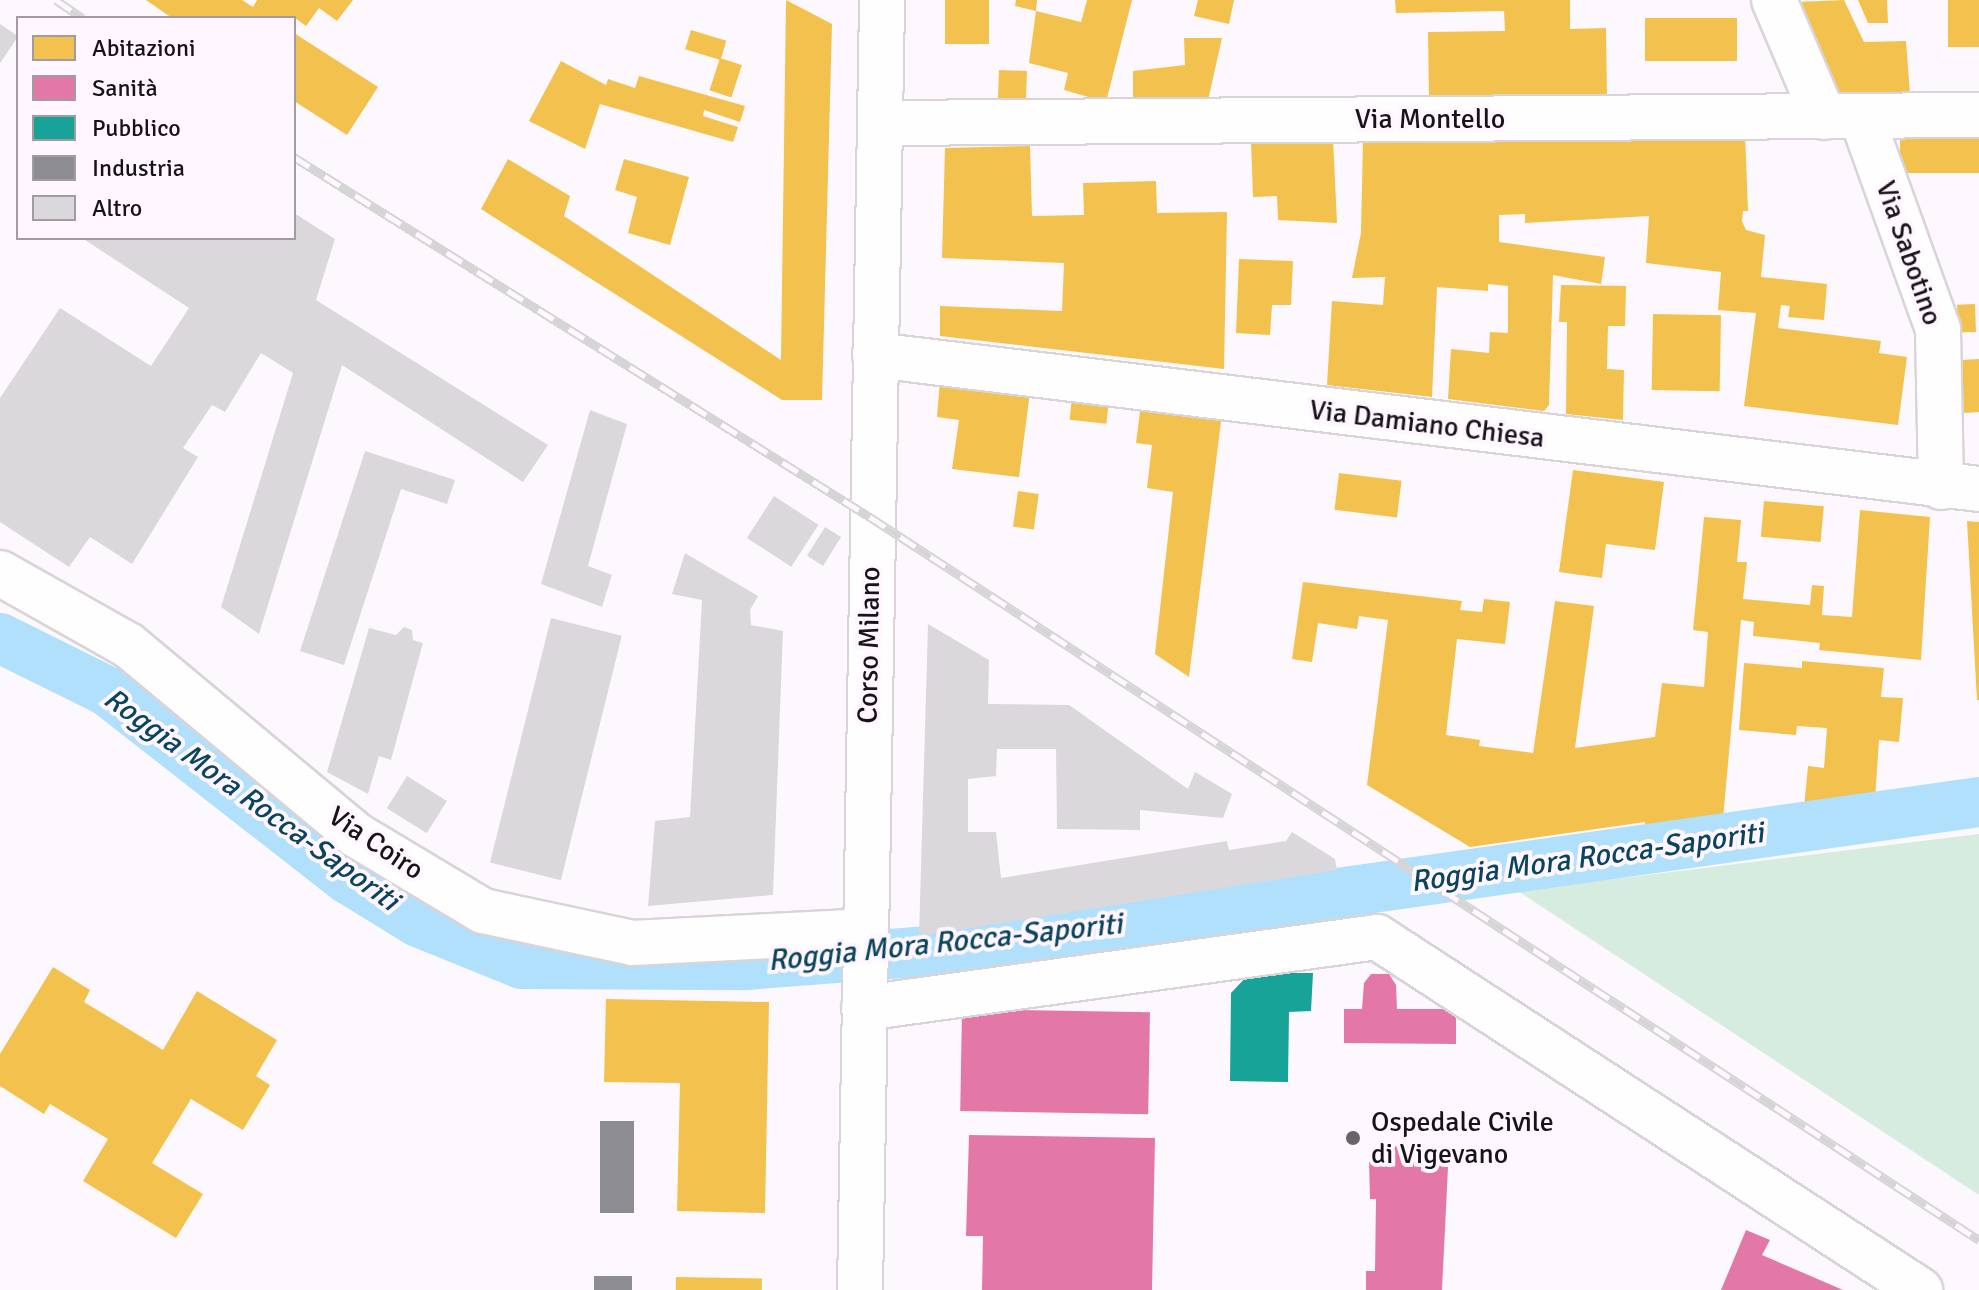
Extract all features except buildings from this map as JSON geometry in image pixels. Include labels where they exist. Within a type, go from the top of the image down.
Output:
[{"type":"street","name":"Via Sabotino","points":[[1774,0],[1843,117],[1938,329],[1960,488]]},
{"type":"street","name":"Corso Milano","points":[[860,1290],[881,123],[872,6]]},
{"type":"street","name":"Via Montello","points":[[881,123],[1979,115]]},
{"type":"street","name":"Via Damiano Chiesa","points":[[875,355],[1960,488]]},
{"type":"street","name":"Via Coiro","points":[[0,573],[128,645],[356,835],[483,911],[632,943],[865,933]]},
{"type":"street","points":[[864,1006],[1377,937],[1920,1290]]},
{"type":"green space","points":[[1979,834],[1979,1195],[1518,891]]},
{"type":"waterway","name":"Roggia Mora Rocca-Saporiti","points":[[0,638],[107,691],[348,879],[418,922],[522,964],[746,965],[928,951],[1979,802]]},
{"type":"railway","points":[[56,0],[80,16]]},
{"type":"railway","points":[[296,158],[870,517],[1979,1240]]},
{"type":"place","name":"Ospedale Civile di Vigevano","points":[[1353,1138]]}]
